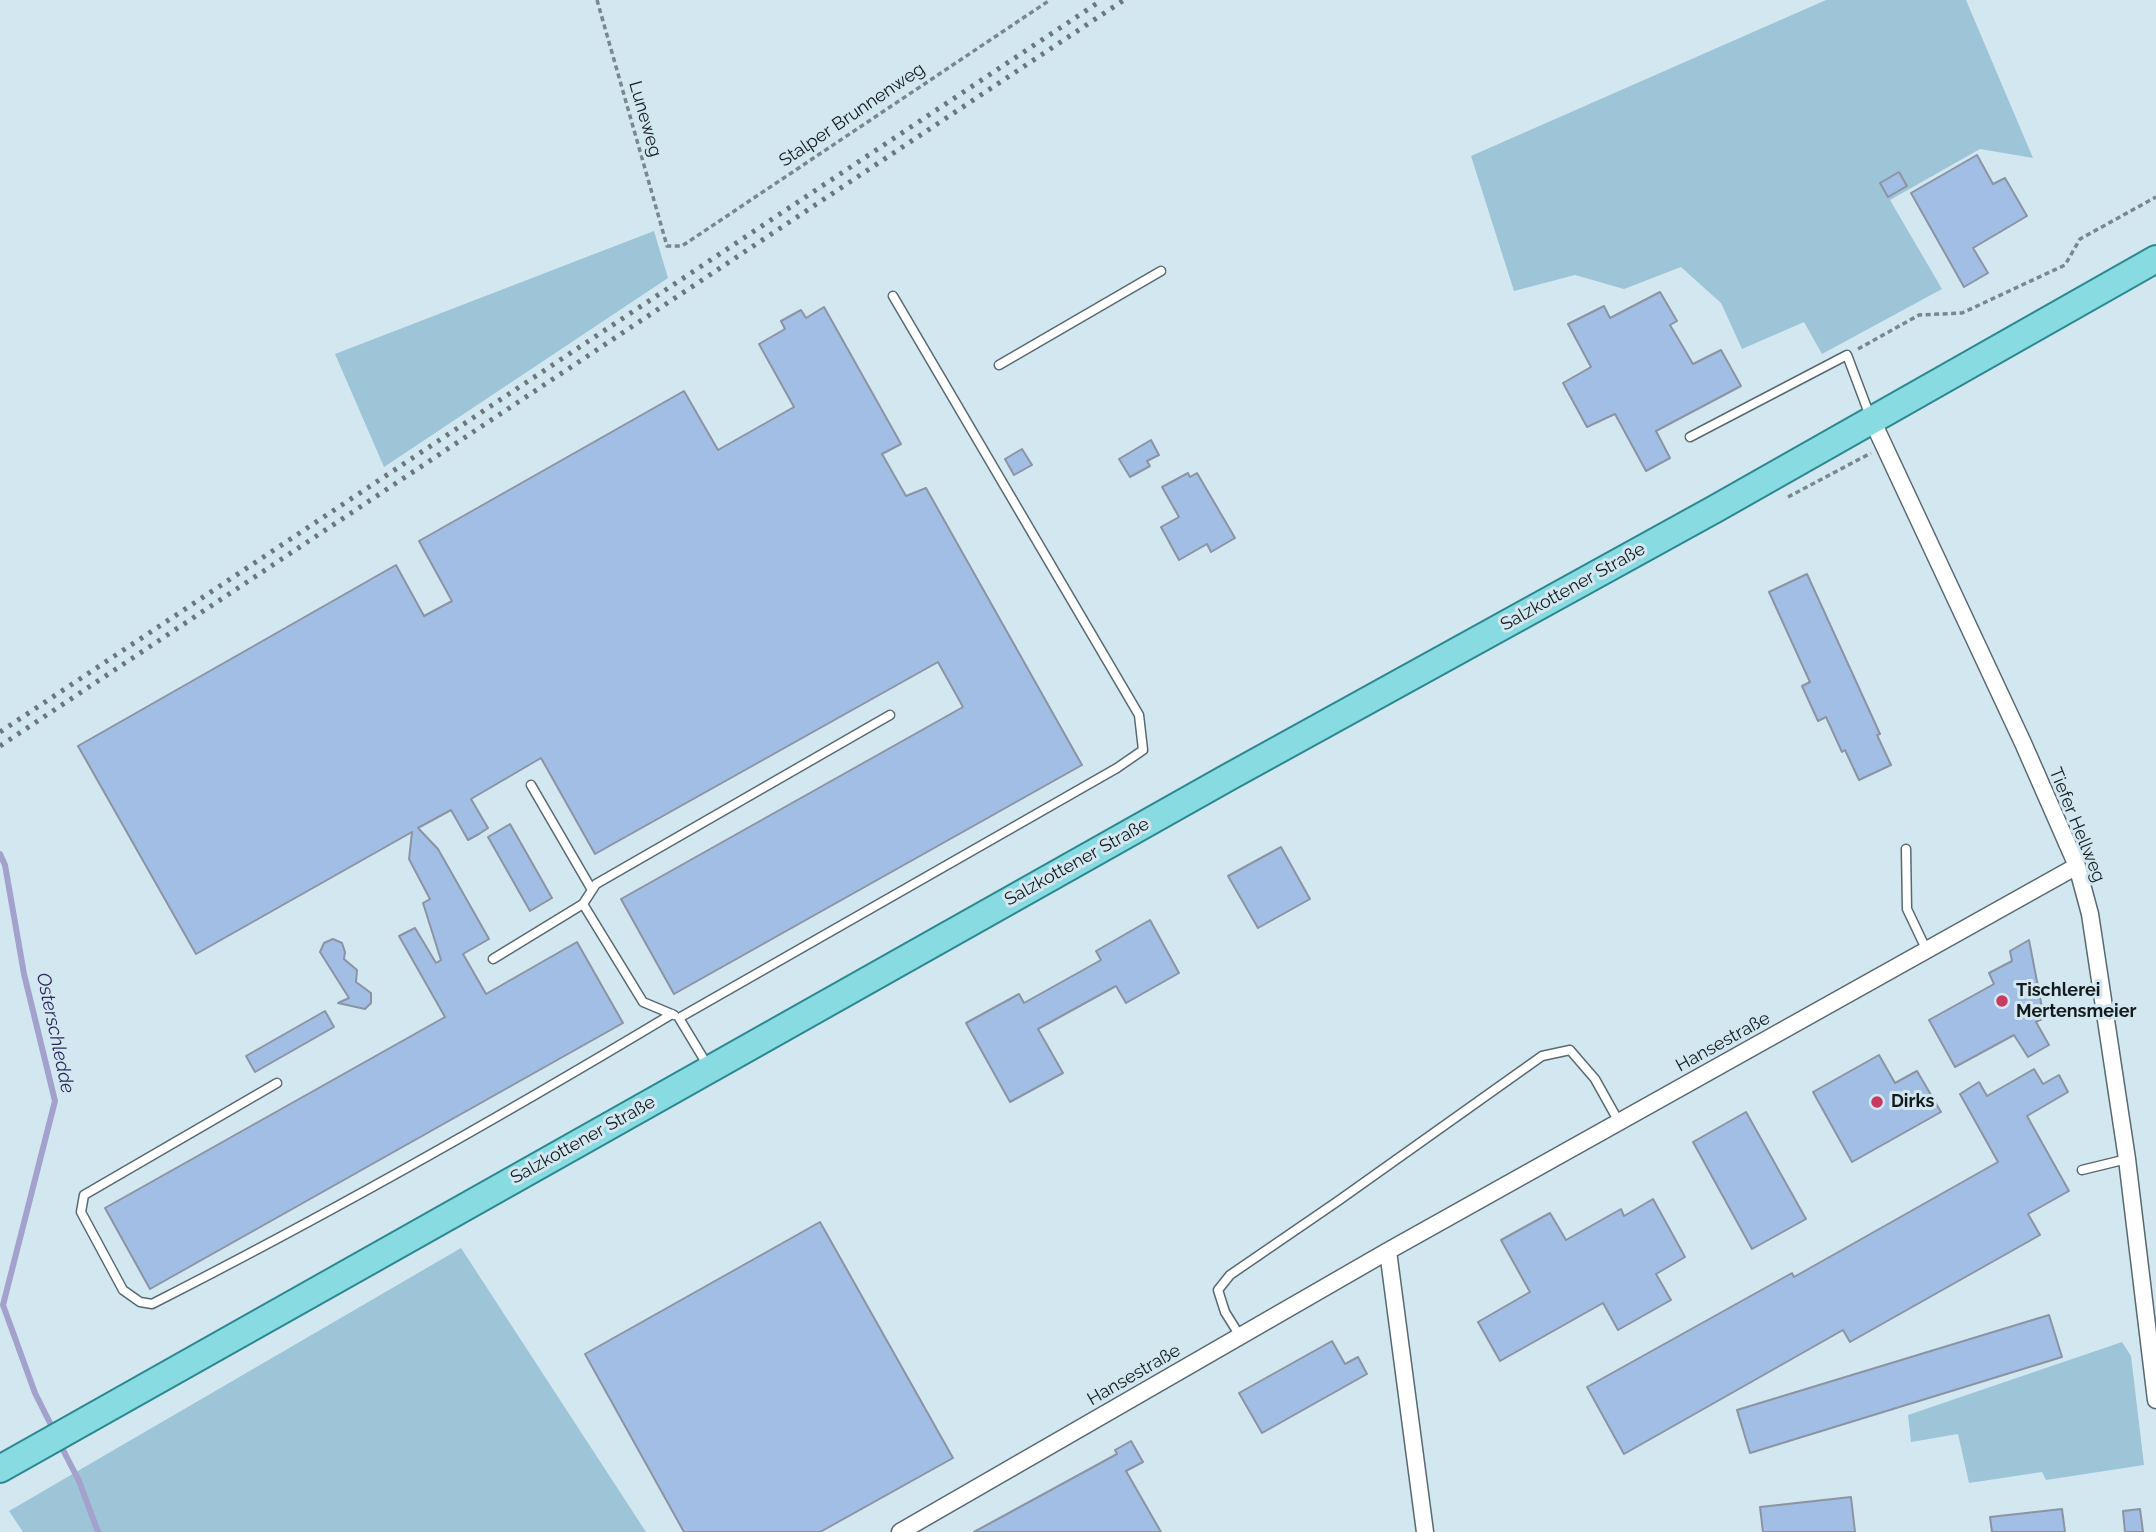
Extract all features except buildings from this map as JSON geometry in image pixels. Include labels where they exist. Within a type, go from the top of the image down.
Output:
[{"type":"main road","name":"Salzkottener Straße","points":[[10,1464],[1239,771],[1872,420],[2156,259]]},
{"type":"street","name":"Tiefer Hellweg","points":[[1872,420],[2023,743],[2077,866],[2090,914],[2127,1159],[2156,1400]]},
{"type":"street","name":"Hansestraße","points":[[900,1532],[1388,1251],[2077,866]]},
{"type":"street","points":[[1388,1251],[1425,1532]]},
{"type":"lane","points":[[999,365],[1161,271]]},
{"type":"lane","points":[[278,1083],[84,1195],[81,1212],[99,1247],[123,1290],[140,1302],[152,1304],[255,1252],[1117,768],[1143,750],[1139,715],[893,296]]},
{"type":"lane","points":[[1690,437],[1846,355],[1872,420]]},
{"type":"lane","points":[[493,959],[583,904],[596,884],[890,715]]},
{"type":"lane","points":[[531,785],[592,890]]},
{"type":"lane","points":[[1906,849],[1908,909],[1927,951]]},
{"type":"lane","points":[[583,904],[643,1002],[676,1016],[709,1069]]},
{"type":"lane","points":[[1240,1336],[1225,1312],[1218,1290],[1230,1275],[1542,1056],[1570,1050],[1595,1079],[1619,1122]]},
{"type":"lane","points":[[2082,1170],[2127,1159]]},
{"type":"path","name":"Luneweg","points":[[597,0],[667,246]]},
{"type":"path","name":"Stalper Brunnenweg","points":[[667,246],[682,246],[1050,0]]},
{"type":"path","points":[[1846,355],[1919,315],[1962,313],[2065,265],[2080,239],[2156,197]]},
{"type":"shaded area","points":[[1826,0],[1966,0],[2033,158],[1980,149],[1890,200],[1942,289],[1822,354],[1804,322],[1742,349],[1721,303],[1681,267],[1624,289],[1575,275],[1514,291],[1471,156]]},
{"type":"shaded area","points":[[654,231],[668,278],[384,467],[335,354]]},
{"type":"shaded area","points":[[461,1248],[646,1532],[23,1532],[9,1511]]},
{"type":"shaded area","points":[[2122,1342],[2131,1356],[2144,1465],[2046,1480],[2042,1472],[1969,1483],[1958,1434],[1911,1442],[1908,1415]]},
{"type":"waterway","name":"Osterschledde","points":[[0,854],[5,865],[24,974],[55,1101],[3,1305],[35,1393],[54,1431]]},
{"type":"waterway","name":"Osterschledde","points":[[60,1444],[79,1481],[98,1532]]},
{"type":"railway","points":[[0,732],[1102,0]]},
{"type":"railway","points":[[0,746],[1124,0]]},
{"type":"place","name":"Tischlerei Mertensmeier","points":[[2002,1001]]},
{"type":"place","name":"Dirks","points":[[1877,1102]]}]
